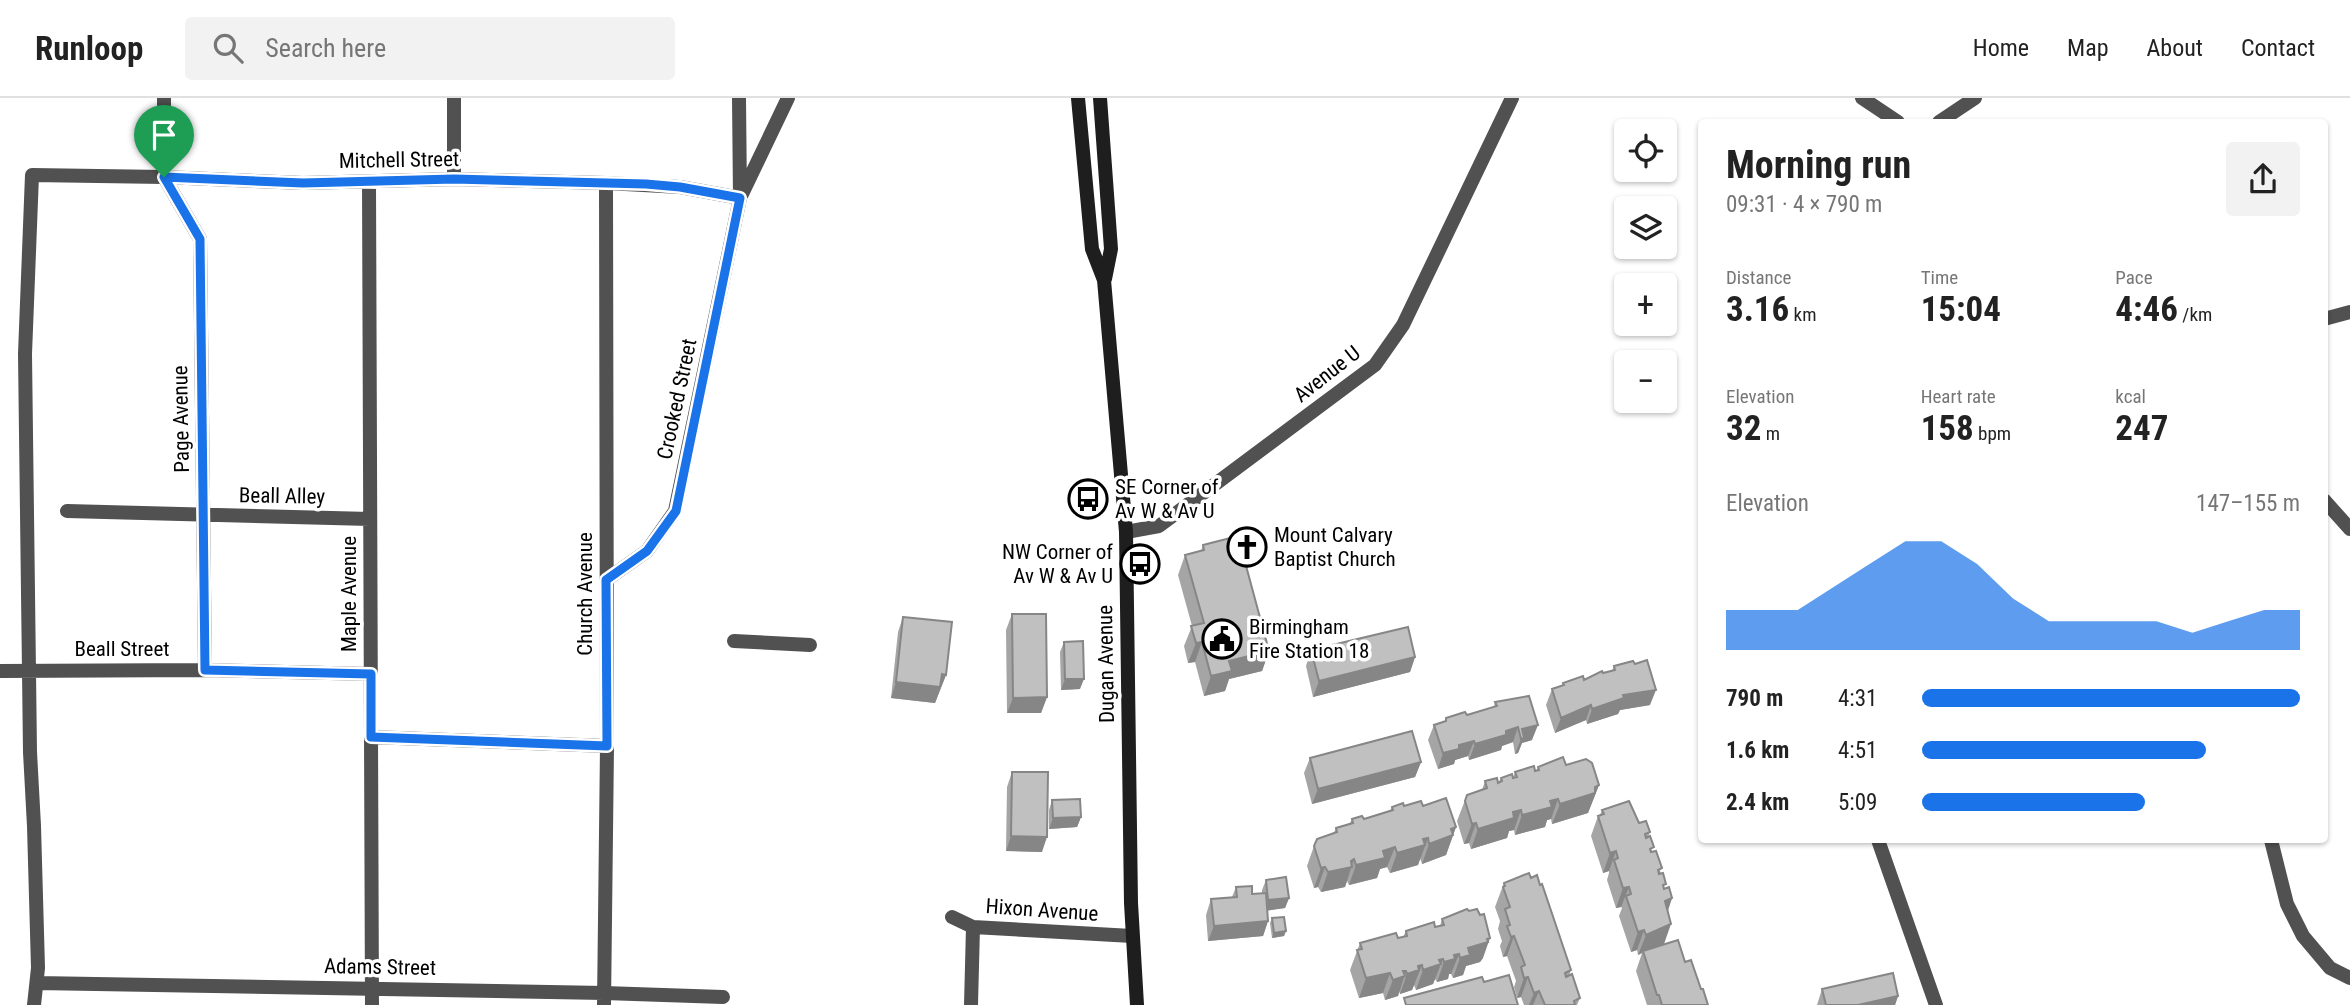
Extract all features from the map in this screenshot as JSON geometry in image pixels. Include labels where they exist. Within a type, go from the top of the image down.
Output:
[{"type":"main road","name":"Dugan Avenue","points":[[1078,98],[1092,249],[1104,281],[1126,532],[1132,936],[1137,1005]]},
{"type":"main road","name":"Dugan Avenue","points":[[1100,98],[1111,249],[1104,281]]},
{"type":"street","points":[[164,98],[164,177]]},
{"type":"street","points":[[454,98],[454,179]]},
{"type":"street","points":[[739,98],[740,198]]},
{"type":"street","points":[[740,198],[788,98]]},
{"type":"street","name":"Avenue U","points":[[1126,532],[1159,526],[1375,365],[1403,325],[1512,98]]},
{"type":"street","points":[[1862,98],[1894,119]]},
{"type":"street","points":[[1944,119],[1975,98]]},
{"type":"street","name":"Mitchell Street","points":[[29,670],[24,355],[32,175],[303,183],[454,179],[606,183],[680,187],[740,198]]},
{"type":"street","name":"Page Avenue","points":[[164,177],[200,239],[205,670]]},
{"type":"street","name":"Maple Avenue","points":[[369,183],[372,1005]]},
{"type":"street","name":"Church Avenue","points":[[604,999],[607,746],[606,183]]},
{"type":"street","name":"Crooked Street","points":[[606,580],[647,551],[676,511],[740,198]]},
{"type":"street","points":[[2328,318],[2350,312]]},
{"type":"street","points":[[2328,505],[2350,530]]},
{"type":"street","name":"Beall Alley","points":[[68,511],[370,519]]},
{"type":"street","points":[[734,641],[810,645]]},
{"type":"street","points":[[29,670],[35,835],[37,983],[34,1005]]},
{"type":"street","name":"Beall Street","points":[[0,671],[205,670],[371,674]]},
{"type":"street","points":[[371,737],[607,746]]},
{"type":"street","points":[[1879,843],[1936,1005]]},
{"type":"street","points":[[2272,843],[2287,904],[2303,936],[2330,968],[2350,978]]},
{"type":"street","name":"Hixon Avenue","points":[[952,917],[973,927],[1132,936]]},
{"type":"street","points":[[971,1005],[973,927]]},
{"type":"street","name":"Adams Street","points":[[37,983],[372,988],[604,999],[723,997]]},
{"type":"building","points":[[1238,536],[1269,651],[1229,661],[1232,671],[1211,676],[1202,642],[1196,643],[1191,626],[1204,623],[1185,555],[1204,550],[1203,545]]},
{"type":"building","points":[[1012,614],[1046,614],[1047,697],[1013,698]]},
{"type":"building","points":[[903,617],[952,622],[946,675],[942,674],[940,687],[896,682]]},
{"type":"building","points":[[1408,627],[1415,657],[1319,681],[1311,650]]},
{"type":"building","points":[[1083,641],[1084,679],[1065,679],[1064,642]]},
{"type":"building","points":[[1647,660],[1656,690],[1623,695],[1624,698],[1592,709],[1591,705],[1561,718],[1552,689],[1583,676],[1584,680],[1602,671],[1615,670],[1614,666]]},
{"type":"building","points":[[1529,696],[1538,725],[1522,729],[1524,738],[1521,739],[1518,727],[1506,731],[1506,735],[1475,744],[1474,741],[1459,745],[1459,749],[1443,753],[1434,725],[1465,712],[1467,715],[1497,706],[1495,702]]},
{"type":"building","points":[[1412,731],[1421,762],[1318,789],[1310,758]]},
{"type":"building","points":[[1563,757],[1566,765],[1586,759],[1592,763],[1599,785],[1595,787],[1595,793],[1560,804],[1558,799],[1550,801],[1552,807],[1522,815],[1521,810],[1513,812],[1514,818],[1478,829],[1476,823],[1472,824],[1465,801],[1467,795],[1487,788],[1485,781],[1497,778],[1498,783],[1502,781],[1501,778],[1512,774],[1513,778],[1517,777],[1515,772],[1534,766],[1535,771],[1539,770],[1538,767]]},
{"type":"building","points":[[1012,772],[1048,772],[1047,837],[1011,836]]},
{"type":"building","points":[[1446,798],[1456,827],[1451,829],[1453,835],[1429,844],[1428,838],[1423,839],[1425,845],[1397,853],[1395,847],[1383,851],[1385,858],[1356,865],[1354,859],[1351,861],[1352,867],[1328,872],[1325,867],[1321,868],[1314,846],[1317,839],[1337,832],[1336,828],[1353,823],[1352,819],[1362,816],[1364,819],[1393,810],[1392,807],[1403,803],[1404,806],[1421,801],[1423,806]]},
{"type":"building","points":[[1080,799],[1081,817],[1053,818],[1052,800]]},
{"type":"building","points":[[1629,801],[1639,823],[1646,821],[1650,832],[1645,834],[1646,838],[1650,836],[1654,847],[1650,849],[1651,852],[1656,851],[1662,868],[1658,870],[1659,874],[1663,873],[1666,884],[1663,885],[1664,889],[1669,887],[1672,898],[1665,901],[1671,924],[1646,935],[1644,930],[1638,932],[1626,896],[1631,894],[1629,887],[1623,888],[1614,860],[1618,858],[1616,851],[1610,853],[1598,816],[1604,814],[1602,810]]},
{"type":"building","points":[[1529,873],[1531,878],[1537,875],[1540,885],[1542,884],[1571,970],[1565,973],[1566,977],[1572,974],[1580,998],[1574,1001],[1575,1005],[1545,1005],[1539,991],[1534,993],[1528,977],[1524,978],[1521,967],[1525,965],[1514,936],[1511,937],[1507,926],[1510,925],[1505,909],[1510,907],[1503,887],[1504,883]]},
{"type":"building","points":[[1286,877],[1289,898],[1268,900],[1266,880]]},
{"type":"building","points":[[1252,886],[1252,894],[1266,893],[1268,921],[1214,926],[1211,899],[1237,897],[1236,887]]},
{"type":"building","points":[[1467,909],[1477,909],[1480,915],[1484,914],[1490,938],[1487,939],[1488,942],[1468,948],[1470,955],[1460,958],[1459,954],[1454,955],[1455,959],[1444,962],[1443,959],[1439,960],[1441,964],[1423,970],[1422,965],[1418,966],[1419,970],[1407,974],[1403,971],[1405,976],[1393,980],[1390,973],[1366,978],[1357,950],[1362,949],[1360,943],[1396,933],[1398,938],[1407,936],[1406,931],[1434,922],[1435,927],[1444,925],[1442,919]]},
{"type":"building","points":[[1284,917],[1286,931],[1274,933],[1272,918]]},
{"type":"building","points":[[1678,940],[1685,962],[1691,960],[1708,1005],[1662,1005],[1657,995],[1643,951]]},
{"type":"building","points":[[1893,973],[1898,996],[1858,1005],[1826,1005],[1822,989]]},
{"type":"building","points":[[1509,975],[1518,1005],[1406,1005],[1404,998],[1482,977],[1484,982]]},
{"type":"place","name":"SE Corner of Av W & Av U","points":[[1088,499]]},
{"type":"place","name":"Mount Calvary Baptist Church","points":[[1247,547]]},
{"type":"place","name":"NW Corner of Av W & Av U","points":[[1140,564]]},
{"type":"place","name":"Birmingham Fire Station 18","points":[[1222,639]]},
{"type":"route","points":[[164,177],[303,183],[454,179],[646,184],[740,198],[676,511],[647,551],[606,580],[607,746],[371,737],[371,674],[205,670],[200,239],[164,177]]}]
